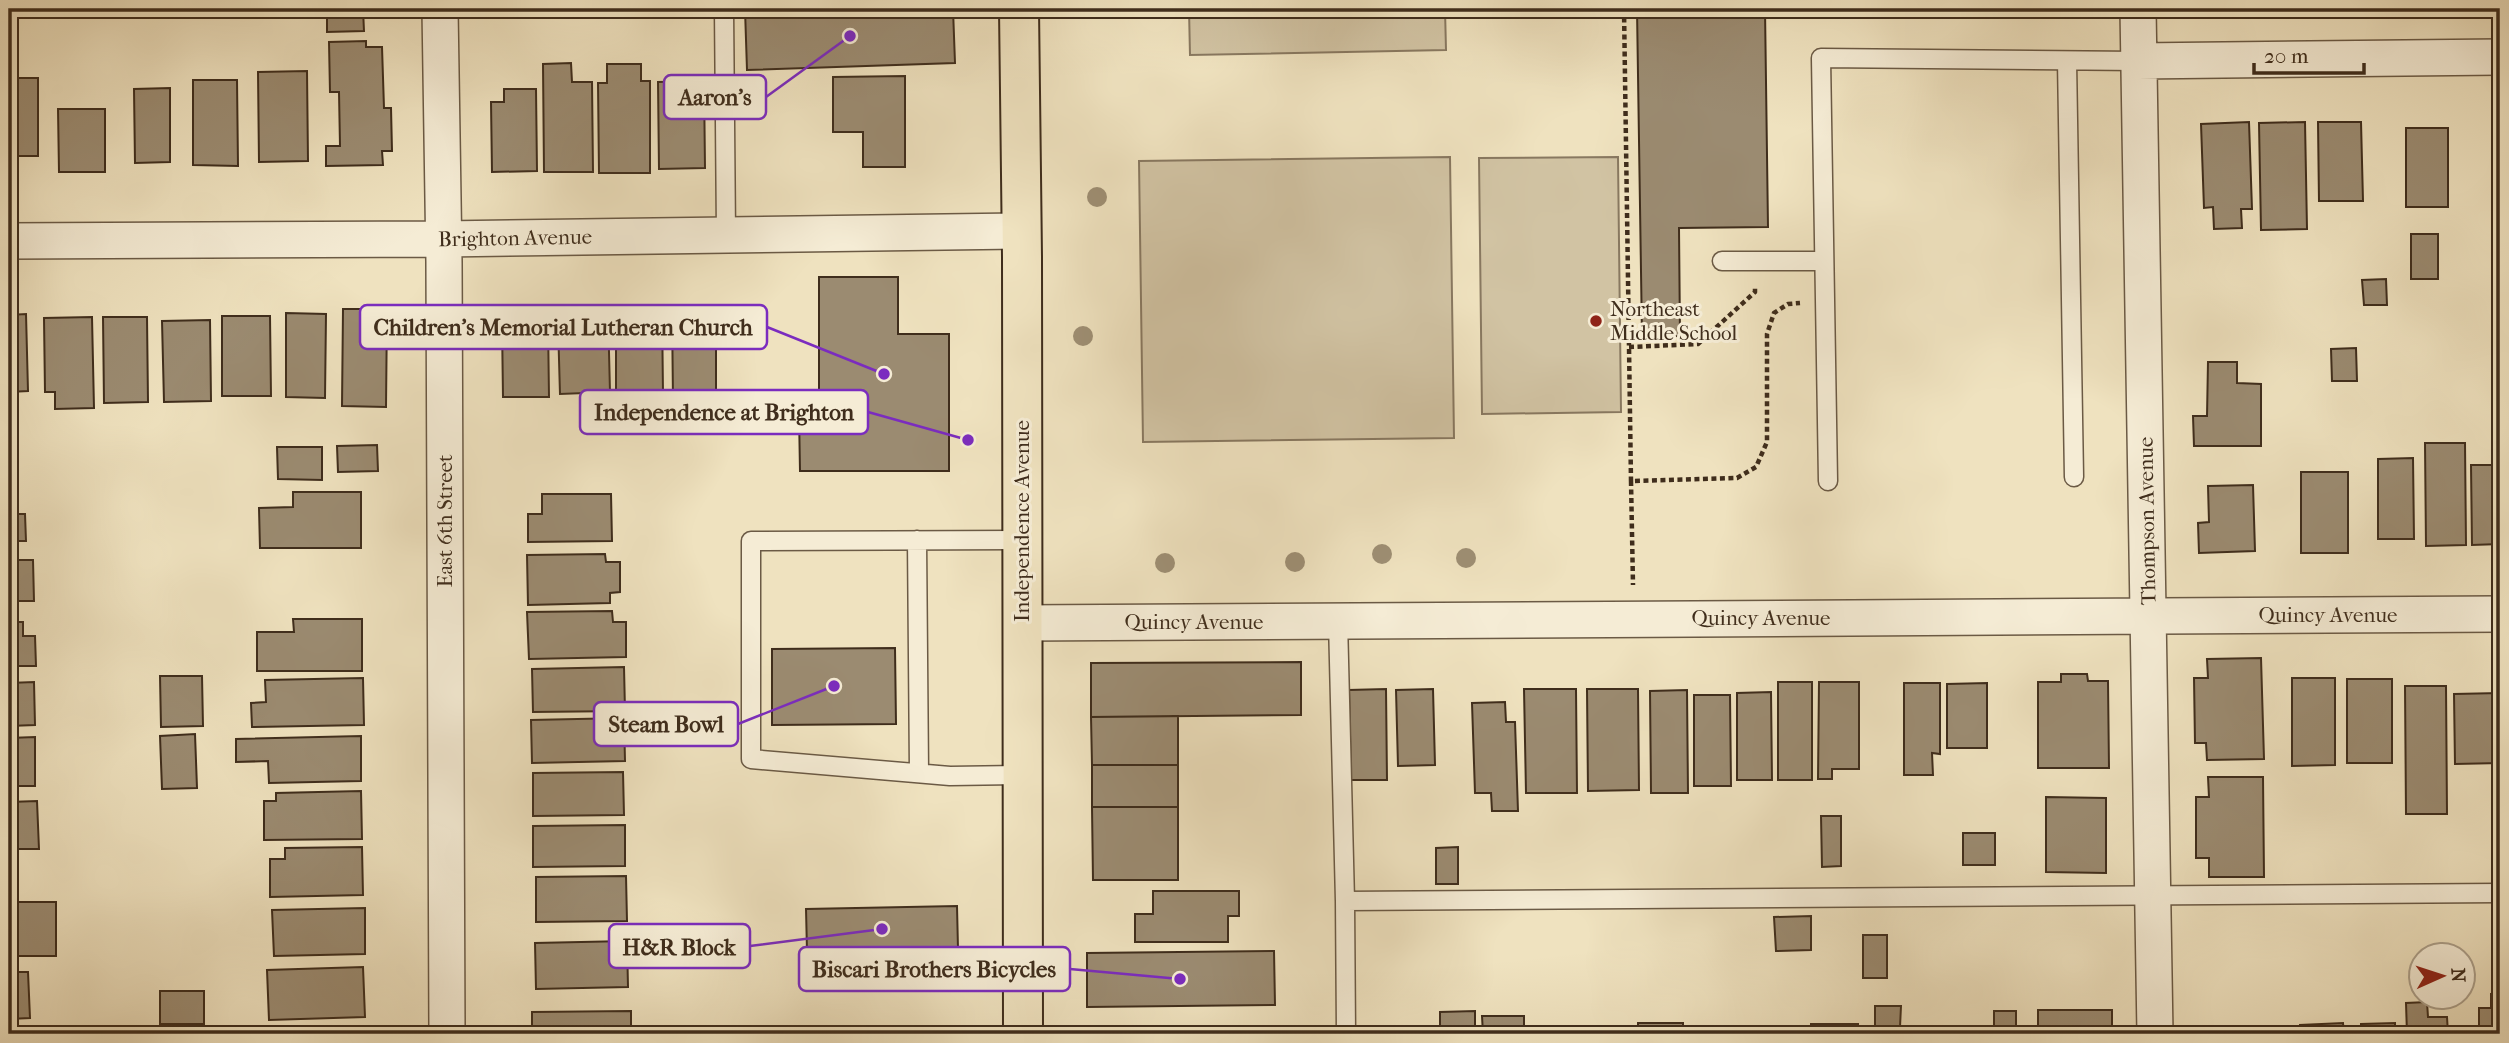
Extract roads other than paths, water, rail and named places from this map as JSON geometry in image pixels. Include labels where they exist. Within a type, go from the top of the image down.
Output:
[{"type":"main road","name":"Independence Avenue","points":[[1019,9],[1022,230],[1023,1034]]},
{"type":"street","name":"East 6th Street","points":[[440,9],[447,1034]]},
{"type":"street","name":"Thompson Avenue","points":[[2138,9],[2155,1034]]},
{"type":"street","points":[[2138,61],[2500,57]]},
{"type":"street","name":"Brighton Avenue","points":[[9,241],[443,239],[1022,230]]},
{"type":"street","name":"Quincy Avenue","points":[[1022,623],[2500,614]]},
{"type":"lane","points":[[724,9],[726,234]]},
{"type":"lane","points":[[1828,481],[1821,58],[2138,61]]},
{"type":"lane","points":[[2067,61],[2074,477]]},
{"type":"lane","points":[[1722,261],[1825,261]]},
{"type":"lane","points":[[917,540],[919,773]]},
{"type":"lane","points":[[1022,540],[751,541],[751,759],[950,776],[1023,775]]},
{"type":"lane","points":[[1338,621],[1346,1034]]},
{"type":"lane","points":[[1345,901],[2500,893]]},
{"type":"place","name":"Aaron's","points":[[850,36]]},
{"type":"place","name":"Northeast Middle School","points":[[1596,321]]},
{"type":"place","name":"Children's Memorial Lutheran Church","points":[[884,374]]},
{"type":"place","name":"Independence at Brighton","points":[[968,440]]},
{"type":"place","name":"Steam Bowl","points":[[834,686]]},
{"type":"place","name":"H&R Block","points":[[882,929]]},
{"type":"place","name":"Biscari Brothers Bicycles","points":[[1180,979]]}]
